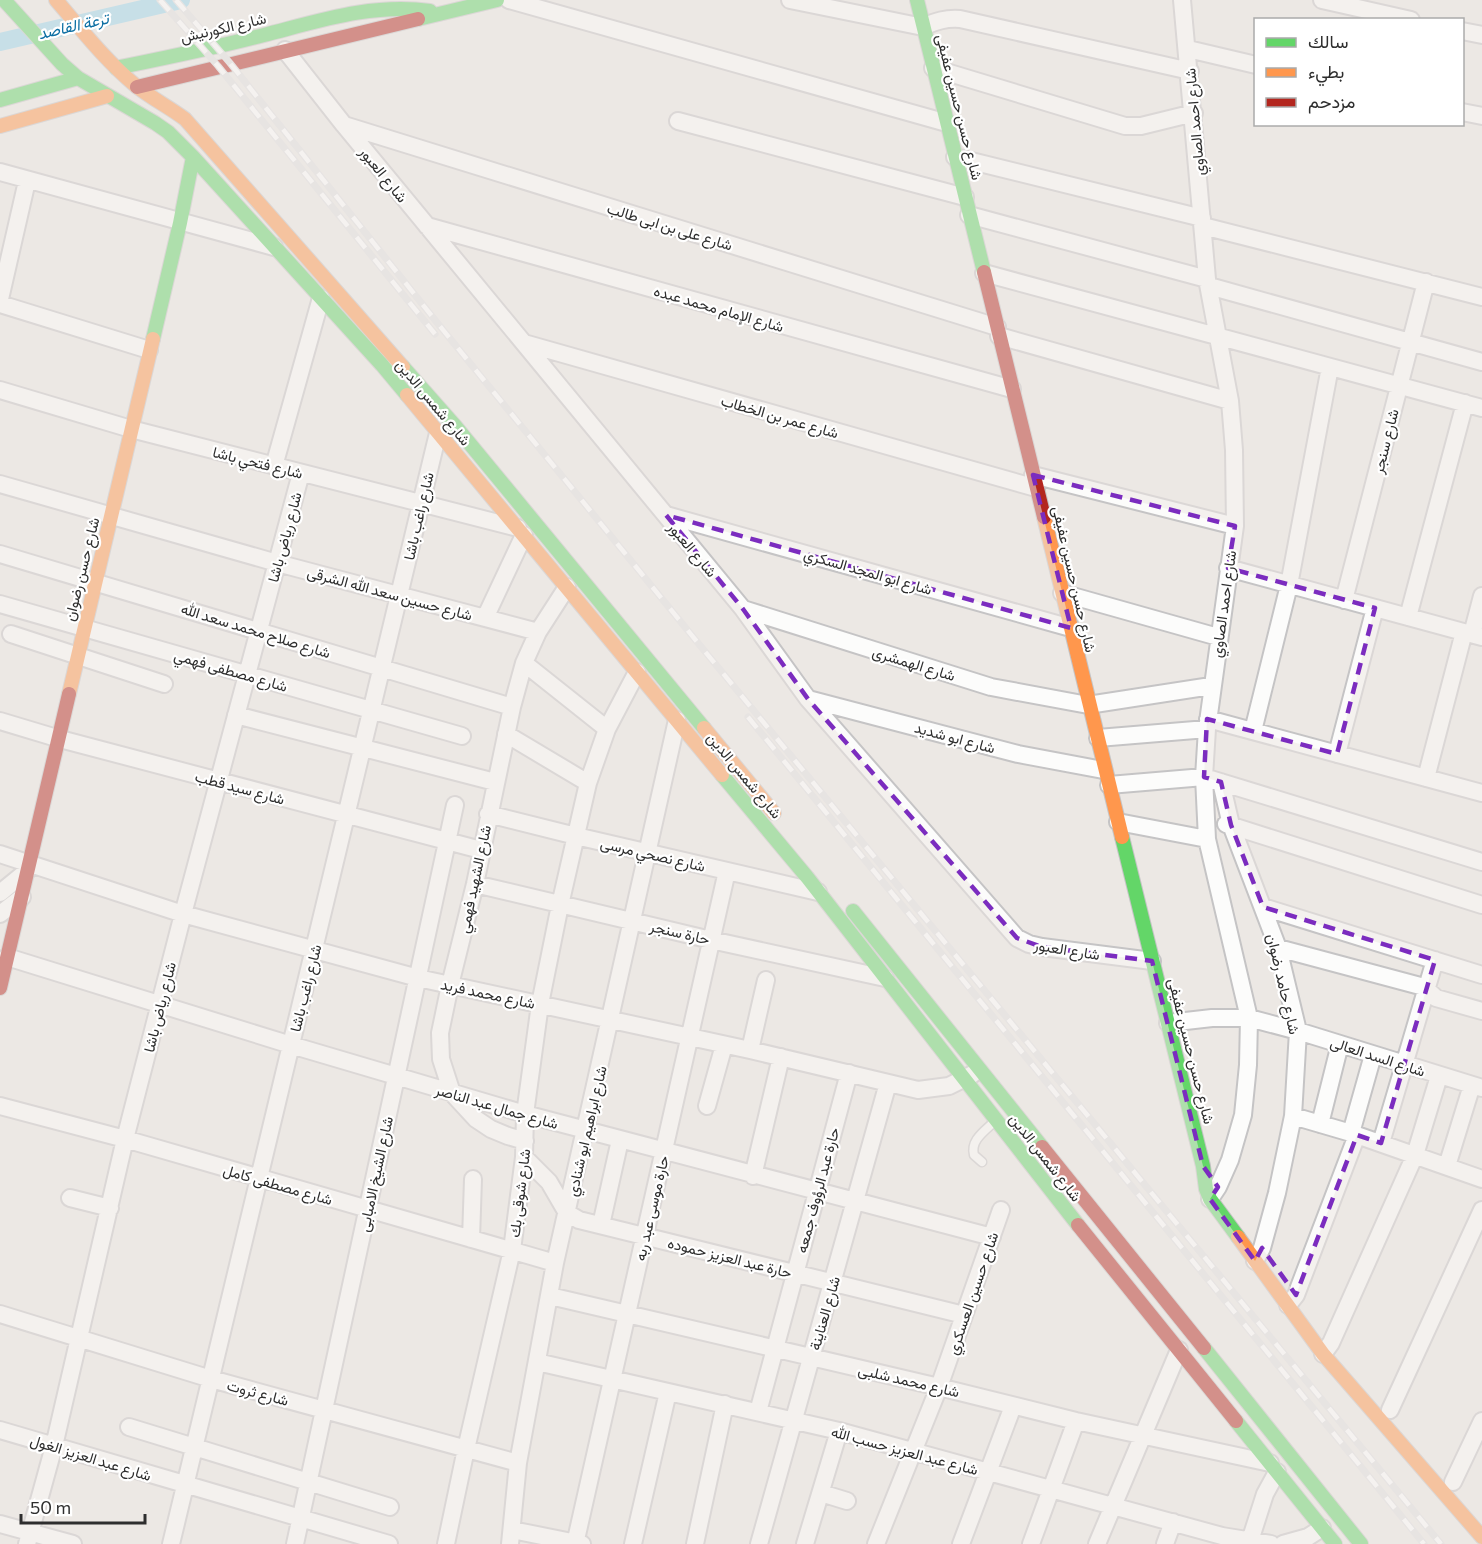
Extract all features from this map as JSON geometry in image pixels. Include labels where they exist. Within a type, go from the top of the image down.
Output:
[{"type":"street","name":"شارع شمس الدين","points":[[4,0],[62,64],[78,78],[168,132],[382,365],[818,892],[1328,1538]]},
{"type":"street","name":"شارع شمس الدين","points":[[56,0],[116,68],[137,87],[185,119],[393,354],[464,436],[780,820]]},
{"type":"street","name":"شارع الكورنيش","points":[[137,87],[497,0]]},
{"type":"street","points":[[510,0],[947,123]]},
{"type":"street","points":[[790,0],[923,27],[941,20],[960,19],[1190,71]]},
{"type":"street","name":"شارع حسن حسين عفيفى","points":[[917,0],[1071,627],[1088,705],[1203,1166],[1214,1193],[1327,1349],[1482,1535]]},
{"type":"street","name":"شارع احمد الصاوي","points":[[1182,0],[1208,282],[1230,401],[1234,450],[1234,526],[1207,724],[1213,779],[1205,819],[1207,838],[1250,1018],[1243,1115],[1230,1160],[1214,1193]]},
{"type":"street","points":[[1323,0],[1402,18]]},
{"type":"street","name":"شارع الكورنيش","points":[[116,68],[372,8],[404,8],[444,14]]},
{"type":"street","points":[[1464,31],[1482,35]]},
{"type":"street","points":[[1188,49],[1254,65]]},
{"type":"street","name":"شارع العبور","points":[[285,51],[743,609],[808,699],[1017,938],[1042,947],[1152,961]]},
{"type":"street","points":[[933,69],[1125,126],[1141,126],[1194,113]]},
{"type":"street","points":[[0,100],[78,78]]},
{"type":"street","points":[[0,126],[107,96]]},
{"type":"street","points":[[1464,112],[1482,117]]},
{"type":"street","points":[[678,121],[965,197]]},
{"type":"street","name":"شارع على بن ابى طالب","points":[[344,125],[998,332],[1230,401]]},
{"type":"street","points":[[955,156],[1482,297]]},
{"type":"street","name":"شارع حسن رضوان","points":[[0,988],[180,223],[193,157]]},
{"type":"street","points":[[0,172],[273,247]]},
{"type":"street","points":[[27,181],[3,275],[0,302],[149,350]]},
{"type":"street","points":[[969,215],[1482,362]]},
{"type":"street","name":"شارع الإمام محمد عبده","points":[[427,226],[1012,390]]},
{"type":"street","points":[[984,273],[1482,408]]},
{"type":"street","name":"شارع سنجر","points":[[1344,600],[1426,282]]},
{"type":"street","points":[[274,466],[321,298]]},
{"type":"street","name":"شارع عمر بن الخطاب","points":[[524,343],[1035,481],[1234,526]]},
{"type":"street","points":[[382,365],[393,354]]},
{"type":"street","points":[[1253,731],[1289,585],[1330,367]]},
{"type":"street","name":"شارع فتحي باشا","points":[[0,390],[131,429],[301,472],[521,532]]},
{"type":"street","points":[[1408,617],[1465,403]]},
{"type":"street","name":"شارع راغب باشا","points":[[171,1544],[438,433]]},
{"type":"street","name":"شارع رياض باشا","points":[[29,1538],[80,1339],[125,1140],[301,472]]},
{"type":"street","name":"شارع حسين سعد الله الشرقى","points":[[0,484],[277,563],[538,632]]},
{"type":"street","name":"شارع ابو المجد السكري","points":[[666,515],[1071,627]]},
{"type":"street","points":[[485,618],[521,532]]},
{"type":"street","name":"شارع صلاح محمد سعد الله","points":[[0,554],[512,707]]},
{"type":"street","points":[[1228,568],[1473,634]]},
{"type":"street","name":"شارع الشهيد فهمي","points":[[524,1149],[508,1136],[483,1124],[463,1107],[452,1093],[441,1059],[440,1033],[475,884],[512,707],[524,663],[538,632],[567,587]]},
{"type":"street","points":[[1062,593],[1218,637]]},
{"type":"street","points":[[1426,778],[1473,634],[1482,596]]},
{"type":"street","name":"شارع مصطفى فهمي","points":[[0,604],[462,736]]},
{"type":"street","points":[[1337,754],[1375,608]]},
{"type":"street","name":"شارع الهمشرى","points":[[743,609],[992,687],[1088,705],[1211,686]]},
{"type":"street","points":[[10,634],[164,684]]},
{"type":"street","points":[[524,663],[607,729]]},
{"type":"street","name":"شارع شوقى بك","points":[[446,1544],[512,1250],[524,1149],[525,1114],[540,1004],[560,905],[588,783],[607,729],[637,672]]},
{"type":"street","name":"شارع ابو شديد","points":[[808,699],[1106,777],[1213,779]]},
{"type":"street","points":[[236,715],[495,782]]},
{"type":"street","name":"شارع ابراهيم ابو شنادي","points":[[511,1537],[519,1463],[555,1263],[677,720]]},
{"type":"street","name":"شارع سيد قطب","points":[[0,721],[60,739],[482,850]]},
{"type":"street","points":[[1098,738],[1207,724],[1253,731],[1482,794]]},
{"type":"street","points":[[506,734],[588,783]]},
{"type":"street","points":[[1213,779],[1482,861]]},
{"type":"street","name":"شارع حامد رضوان","points":[[1213,779],[1278,948],[1298,1031],[1293,1116],[1277,1193],[1259,1255]]},
{"type":"street","name":"شارع الشيخ الامبابى","points":[[295,1544],[455,805]]},
{"type":"street","name":"شارع نصحي مرسى","points":[[488,814],[818,892]]},
{"type":"street","points":[[1205,819],[1231,825],[1482,905]]},
{"type":"street","points":[[1119,822],[1207,838]]},
{"type":"street","name":"شارع محمد فريد","points":[[0,854],[28,867],[183,914],[418,978],[750,1050],[918,1090],[949,1086],[965,1080],[980,1070]]},
{"type":"street","points":[[0,893],[28,867]]},
{"type":"street","name":"حارة موسى عبد ربه","points":[[577,1544],[626,1314],[727,871]]},
{"type":"street","name":"حارة سنجر","points":[[475,884],[711,940],[885,978]]},
{"type":"street","points":[[0,914],[22,897]]},
{"type":"street","name":"شارع شمس الدين","points":[[847,903],[1361,1544]]},
{"type":"street","points":[[1263,907],[1482,975]]},
{"type":"street","points":[[1278,948],[1427,989],[1434,996],[1482,1011]]},
{"type":"street","name":"شارع جمال عبد الناصر","points":[[7,957],[291,1045],[525,1114],[753,1176],[992,1237]]},
{"type":"street","points":[[1381,1143],[1435,960]]},
{"type":"street","points":[[750,1050],[766,980]]},
{"type":"street","name":"شارع السد العالى","points":[[1168,1023],[1212,1018],[1250,1018],[1477,1086]]},
{"type":"street","points":[[1320,1124],[1340,1044]]},
{"type":"street","points":[[707,1106],[724,1045]]},
{"type":"street","points":[[1292,1300],[1354,1134],[1373,1055]]},
{"type":"street","points":[[753,1176],[781,1057]]},
{"type":"street","name":"حارة عبد الرؤوف جمعه","points":[[758,1412],[849,1073]]},
{"type":"street","points":[[1327,1349],[1415,1155],[1439,1076]]},
{"type":"street","name":"شارع العناينة","points":[[759,1544],[888,1083]]},
{"type":"street","points":[[1446,1166],[1477,1086]]},
{"type":"street","name":"شارع مصطفى كامل","points":[[0,1106],[555,1263]]},
{"type":"street","points":[[1293,1116],[1354,1134],[1446,1166],[1481,1175]]},
{"type":"street","points":[[601,1225],[620,1140]]},
{"type":"street","points":[[524,1149],[549,1182],[567,1213]]},
{"type":"street","points":[[471,1239],[474,1179]]},
{"type":"street","points":[[70,1198],[110,1208]]},
{"type":"street","name":"شارع حسين العسكري","points":[[876,1544],[939,1387],[1001,1210]]},
{"type":"street","points":[[1390,1410],[1482,1210]]},
{"type":"street","name":"حارة عبد العزيز حموده","points":[[567,1213],[579,1220],[964,1315]]},
{"type":"street","name":"شارع محمد شلبى","points":[[550,1296],[1274,1467]]},
{"type":"street","name":"شارع ثروت","points":[[0,1314],[211,1379],[519,1463]]},
{"type":"street","name":"شارع حسن حسين عفيفى","points":[[1327,1349],[1390,1410],[1421,1446]]},
{"type":"street","points":[[1097,1544],[1179,1350]]},
{"type":"street","name":"شارع عبد العزيز حسب الله","points":[[537,1362],[839,1431],[1173,1522],[1220,1540],[1271,1544]]},
{"type":"street","points":[[633,1544],[668,1392]]},
{"type":"street","points":[[695,1544],[725,1404]]},
{"type":"street","points":[[961,1544],[1013,1406]]},
{"type":"street","points":[[1031,1544],[1076,1421]]},
{"type":"street","points":[[1453,1482],[1482,1421]]},
{"type":"street","points":[[129,1427],[390,1507]]},
{"type":"street","name":"شارع عبد العزيز الغول","points":[[0,1430],[389,1544]]},
{"type":"street","points":[[805,1544],[839,1431]]},
{"type":"street","points":[[1249,1543],[1274,1467]]},
{"type":"street","points":[[821,1493],[847,1501]]},
{"type":"street","points":[[1282,1544],[1308,1537],[1328,1538],[1333,1509]]},
{"type":"street","points":[[1165,1544],[1173,1522]]},
{"type":"street","points":[[0,1524],[29,1538],[73,1544]]},
{"type":"street","points":[[511,1537],[577,1544]]},
{"type":"lane","points":[[982,1161],[974,1155],[973,1146],[975,1140],[996,1119]]},
{"type":"highlighted area","points":[[1033,475],[1235,526],[1228,568],[1375,608],[1337,754],[1207,719],[1204,777],[1221,782],[1231,825],[1263,907],[1435,960],[1381,1143],[1357,1135],[1296,1295],[1262,1248],[1255,1261],[1210,1199],[1218,1187],[1203,1166],[1152,961],[1042,947],[1017,938],[808,699],[743,609],[666,515],[1071,628]]},
{"type":"waterway","name":"ترعة القاصد","points":[[0,42],[181,0]]},
{"type":"railway","points":[[160,0],[218,66],[435,334]]},
{"type":"railway","points":[[176,0],[230,63],[439,325],[698,643],[1441,1544]]},
{"type":"railway","points":[[748,717],[1424,1544]]},
{"type":"traffic: fast","points":[[4,0],[62,64],[78,78],[168,132],[407,395]]},
{"type":"traffic: fast","points":[[418,19],[497,0]]},
{"type":"traffic: fast","points":[[917,0],[984,272]]},
{"type":"traffic: fast","points":[[116,68],[366,11],[387,9],[430,11]]},
{"type":"traffic: fast","points":[[0,100],[78,78]]},
{"type":"traffic: fast","points":[[153,339],[193,157]]},
{"type":"traffic: fast","points":[[403,367],[456,427],[704,728]]},
{"type":"traffic: fast","points":[[722,775],[807,877],[1078,1225]]},
{"type":"traffic: fast","points":[[1122,837],[1203,1166],[1206,1189],[1210,1199],[1238,1237]]},
{"type":"traffic: fast","points":[[853,911],[1042,1147]]},
{"type":"traffic: fast","points":[[1204,1348],[1361,1544]]},
{"type":"traffic: fast","points":[[1236,1421],[1335,1544]]},
{"type":"traffic: slow","points":[[56,0],[124,75],[141,90],[185,119],[403,367]]},
{"type":"traffic: slow","points":[[0,126],[107,96]]},
{"type":"traffic: slow","points":[[69,694],[153,339]]},
{"type":"traffic: slow","points":[[407,395],[722,775]]},
{"type":"traffic: slow","points":[[1044,517],[1122,837]]},
{"type":"traffic: slow","points":[[704,728],[774,813]]},
{"type":"traffic: slow","points":[[1238,1237],[1323,1354],[1482,1537]]},
{"type":"traffic: jam","points":[[137,87],[418,19]]},
{"type":"traffic: jam","points":[[984,272],[1044,517]]},
{"type":"traffic: jam","points":[[0,988],[69,694]]},
{"type":"traffic: jam","points":[[1042,1147],[1204,1348]]},
{"type":"traffic: jam","points":[[1078,1225],[1236,1421]]}]
